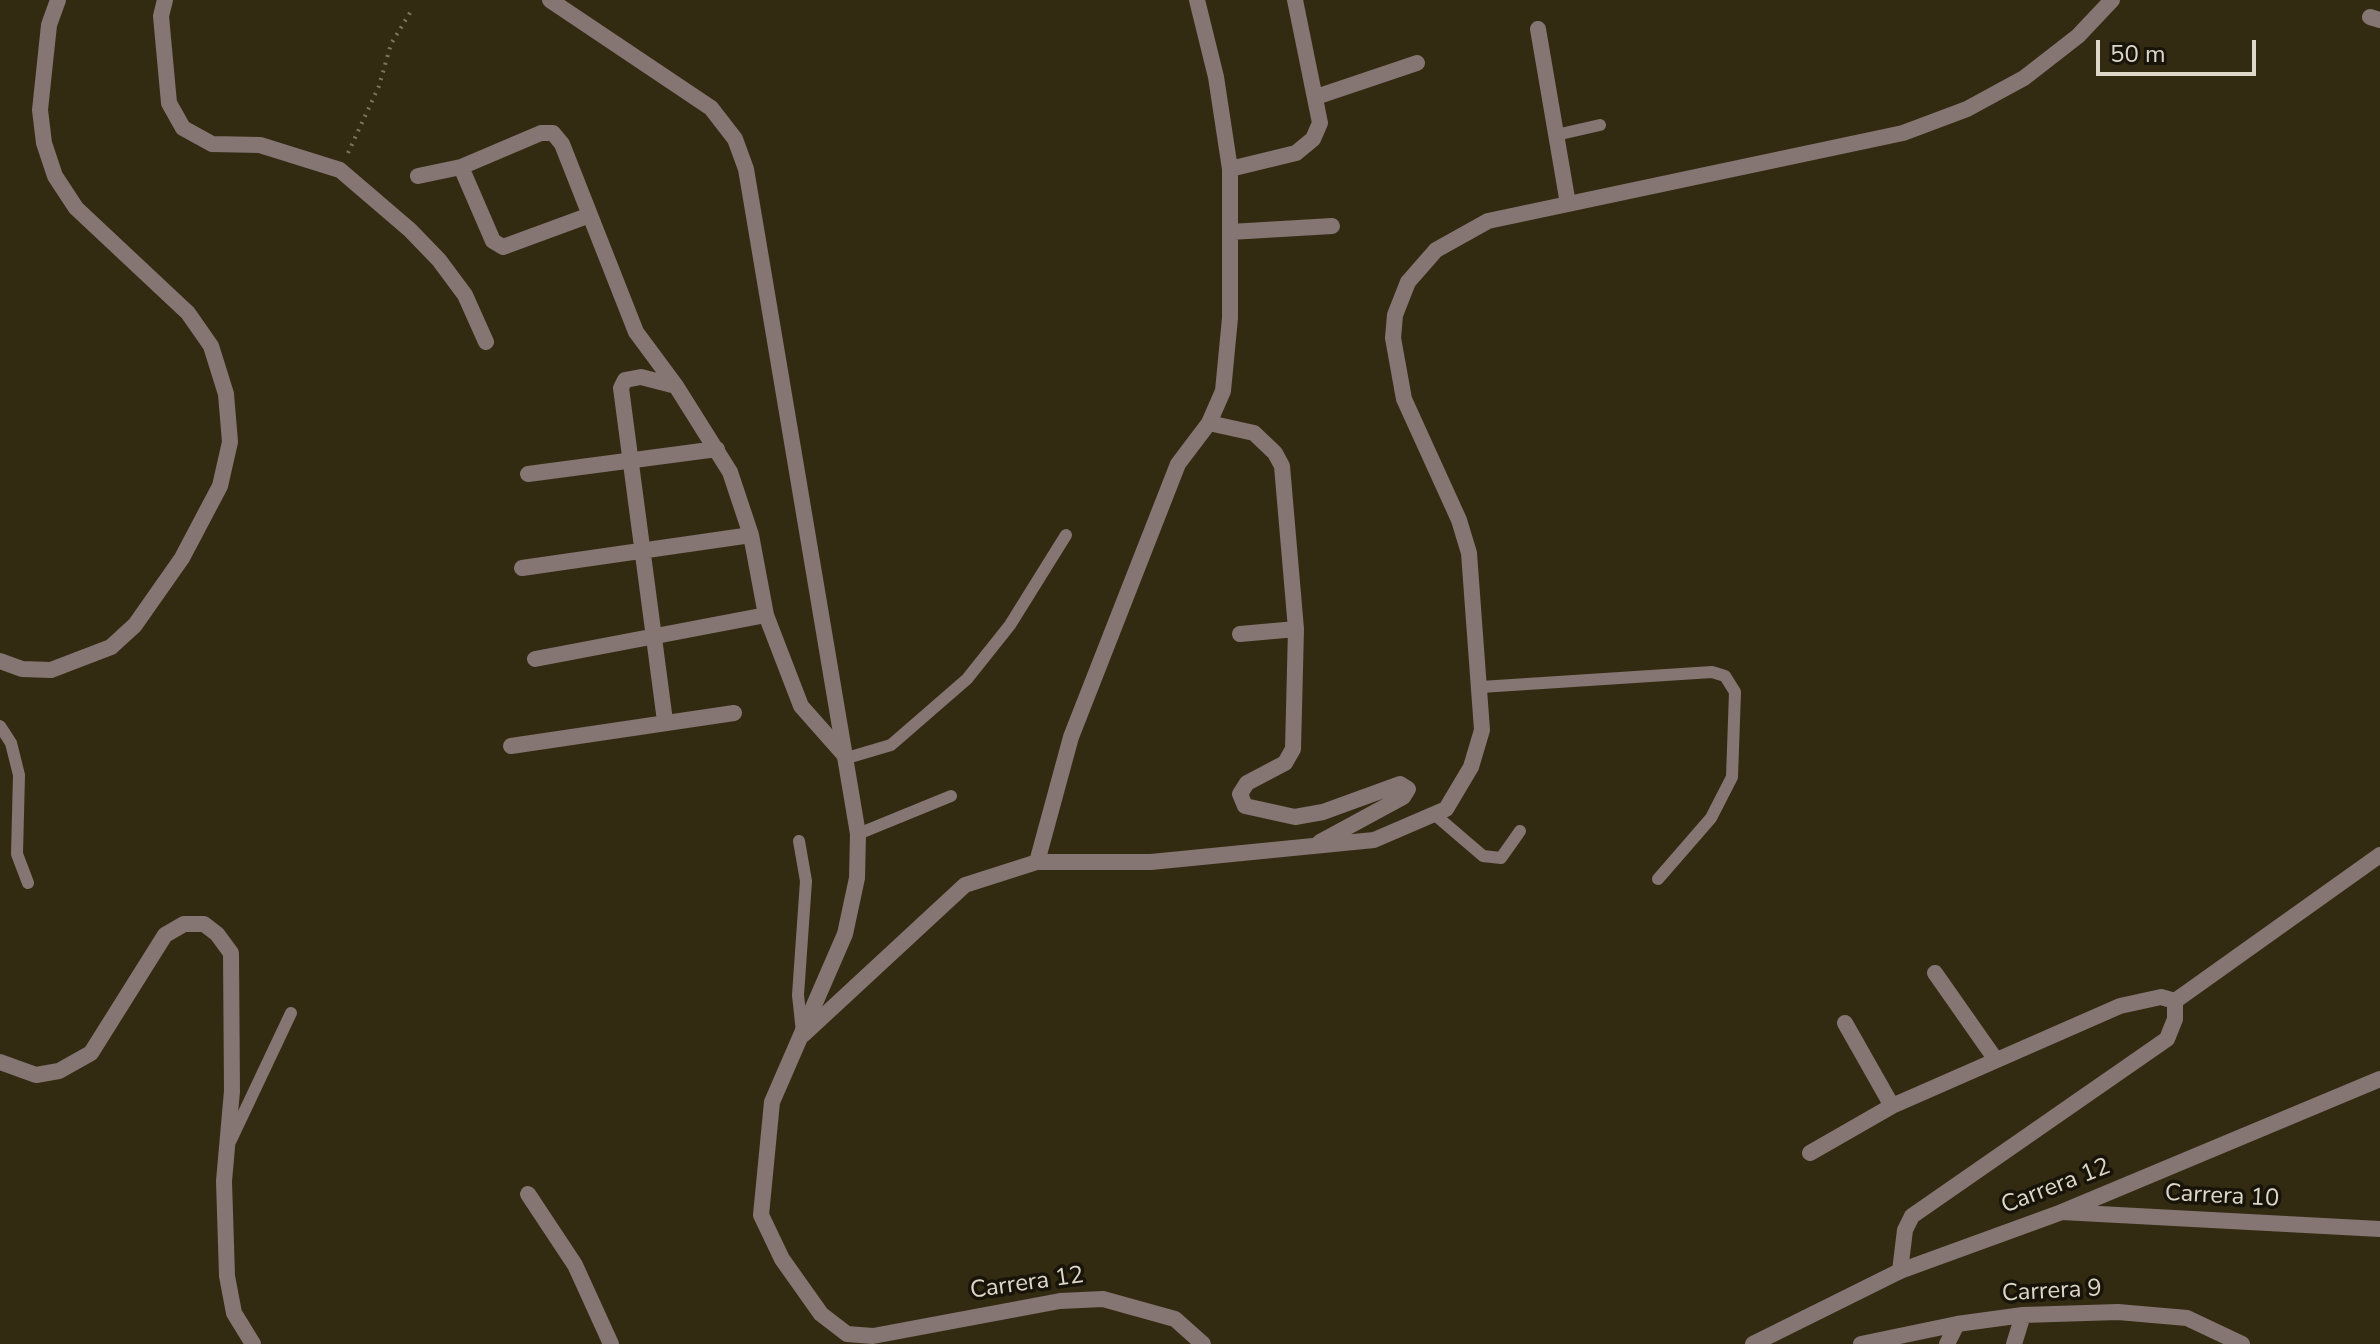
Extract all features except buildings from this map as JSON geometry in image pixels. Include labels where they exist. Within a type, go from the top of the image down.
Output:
[{"type":"street","points":[[0,661],[22,669],[51,670],[111,647],[135,625],[182,558],[220,486],[230,442],[226,394],[211,346],[188,313],[76,208],[55,176],[44,143],[40,110],[49,25],[58,0]]},
{"type":"street","points":[[165,0],[161,16],[169,103],[183,128],[212,144],[260,145],[340,170],[410,230],[439,260],[465,295],[486,342]]},
{"type":"street","points":[[550,0],[711,108],[735,139],[746,169],[858,834],[857,878],[845,934],[772,1102],[761,1215],[782,1259],[821,1314],[845,1339]]},
{"type":"street","points":[[1037,862],[1071,737],[1155,521],[1178,464],[1209,423],[1223,391],[1230,318],[1230,169],[1216,77],[1197,0]]},
{"type":"street","points":[[803,1035],[965,885],[1037,862],[1151,862],[1374,840],[1446,809],[1471,767],[1482,730],[1469,553],[1459,520],[1404,399],[1393,338],[1395,315],[1408,282],[1436,250],[1488,221],[1903,133],[1967,109],[2024,78],[2078,36],[2112,0]]},
{"type":"street","points":[[1230,169],[1296,153],[1313,139],[1320,123],[1301,1]]},
{"type":"street","points":[[1538,29],[1568,204]]},
{"type":"street","points":[[1316,97],[1417,63]]},
{"type":"street","points":[[418,176],[461,167],[541,133],[553,133],[562,144],[636,332],[676,386],[730,472],[751,535],[766,615],[801,706],[847,758]]},
{"type":"street","points":[[461,167],[493,241],[503,247],[590,215]]},
{"type":"street","points":[[1230,232],[1332,226]]},
{"type":"street","points":[[665,721],[621,388],[625,380],[641,377],[676,386]]},
{"type":"street","points":[[1209,423],[1254,433],[1275,453],[1282,466],[1296,629],[1293,749],[1285,763],[1247,783],[1240,794],[1245,806],[1295,817],[1323,812],[1400,784],[1408,789],[1403,797],[1312,847]]},
{"type":"street","points":[[528,474],[629,458],[717,449]]},
{"type":"street","points":[[522,568],[751,535]]},
{"type":"street","points":[[535,659],[653,634],[766,615]]},
{"type":"street","points":[[1240,634],[1296,629]]},
{"type":"street","points":[[511,746],[734,713]]},
{"type":"street","points":[[2175,1001],[2380,855]]},
{"type":"street","points":[[0,1062],[36,1075],[59,1071],[91,1053],[165,935],[184,924],[204,924],[231,953],[232,1091],[224,1181],[227,1276],[234,1313],[253,1344]]},
{"type":"street","points":[[1935,973],[1996,1060]]},
{"type":"street","points":[[1810,1153],[1892,1106],[2120,1006],[2161,997],[2175,1001]]},
{"type":"street","points":[[1900,1271],[1905,1230],[1912,1216],[2167,1039],[2175,1019],[2175,1001]]},
{"type":"street","points":[[1845,1023],[1892,1106]]},
{"type":"street","name":"Carrera 12","points":[[1754,1344],[1900,1271],[2062,1212],[2380,1079]]},
{"type":"street","points":[[528,1194],[575,1265],[611,1344]]},
{"type":"street","name":"Carrera 10","points":[[2062,1212],[2380,1229]]},
{"type":"street","name":"Carrera 12","points":[[845,1339],[1060,1301],[1103,1299],[1175,1319],[1203,1344]]},
{"type":"street","name":"Carrera 9","points":[[1865,1344],[1957,1324],[2023,1315],[2118,1312],[2187,1318],[2242,1344]]},
{"type":"street","points":[[2014,1344],[2023,1315]]},
{"type":"street","points":[[1947,1344],[1957,1324]]},
{"type":"lane","points":[[1556,135],[1600,125]]},
{"type":"lane","points":[[847,758],[891,745],[967,679],[1010,625],[1066,535]]},
{"type":"lane","points":[[1481,687],[1712,672],[1725,676],[1735,692],[1732,777],[1711,818],[1658,879]]},
{"type":"lane","points":[[0,726],[11,743],[19,775],[17,854],[28,883]]},
{"type":"lane","points":[[858,834],[951,796]]},
{"type":"lane","points":[[1434,814],[1483,856],[1501,858],[1520,831]]},
{"type":"lane","points":[[799,841],[806,881],[798,995],[803,1035]]},
{"type":"lane","points":[[226,1149],[291,1013]]},
{"type":"path","points":[[340,170],[379,86],[391,44],[411,11]]}]
